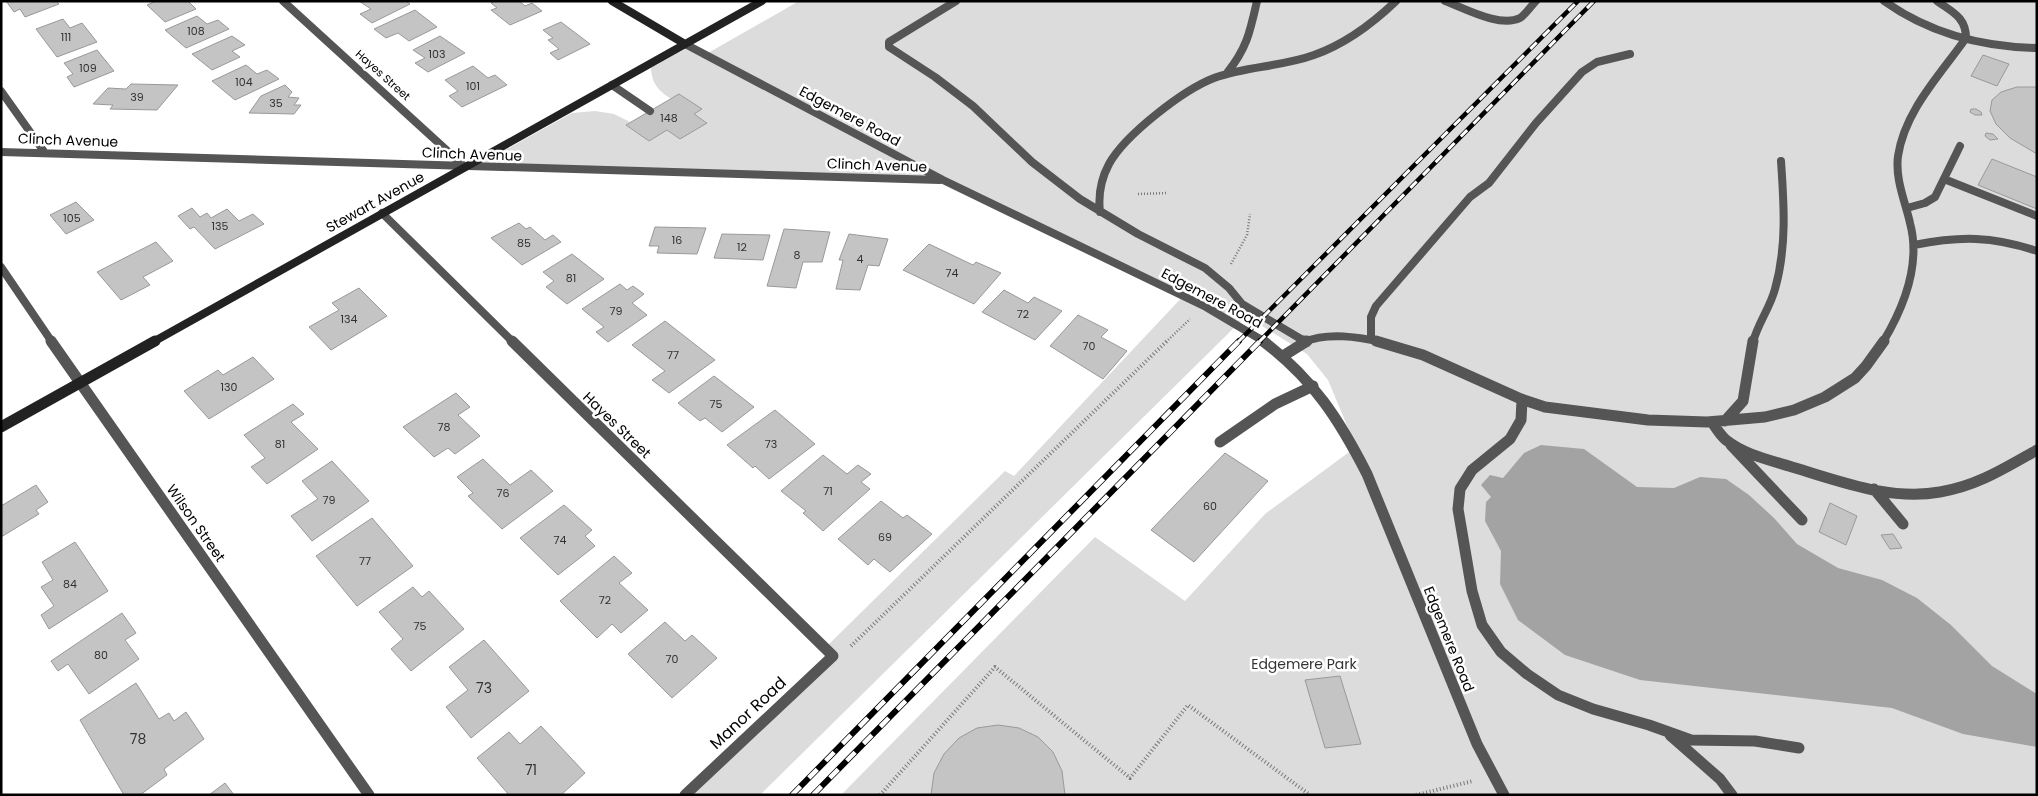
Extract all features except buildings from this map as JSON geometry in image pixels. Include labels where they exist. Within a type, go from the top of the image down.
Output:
[{"type":"main road","points":[[612,1],[685,44]]},
{"type":"main road","name":"Stewart Avenue","points":[[1,427],[762,1]]},
{"type":"street","name":"Hayes Street","points":[[283,1],[465,167]]},
{"type":"street","points":[[956,1],[889,42],[889,47],[936,77],[973,106],[1059,185],[1100,212],[1205,268],[1218,277],[1242,304],[1306,342]]},
{"type":"street","points":[[1227,73],[1241,55],[1249,36],[1257,1]]},
{"type":"street","points":[[1100,212],[1098,201],[1101,182],[1113,159],[1130,139],[1178,99],[1211,79],[1227,73],[1298,60],[1327,50],[1363,29],[1396,1]]},
{"type":"street","points":[[1445,1],[1481,15],[1508,20],[1519,18],[1536,1]]},
{"type":"street","points":[[1884,1],[1902,14],[1965,40],[2025,49],[2037,48]]},
{"type":"street","points":[[1283,356],[1316,338],[1333,337],[1371,340],[1430,358],[1522,400],[1546,407],[1672,422],[1758,419],[1784,414],[1823,399],[1855,379],[1874,354],[1898,316],[1910,281],[1914,245],[1907,208],[1896,179],[1898,154],[1906,128],[1920,103],[1965,40],[1967,27],[1962,18],[1937,1]]},
{"type":"street","name":"Edgemere Road","points":[[685,44],[943,180],[1203,306],[1241,326],[1283,356],[1313,386],[1345,431],[1367,474],[1477,744],[1504,795]]},
{"type":"street","points":[[1371,340],[1371,316],[1376,306],[1470,197],[1488,183],[1536,123],[1582,72],[1597,62],[1630,54]]},
{"type":"street","points":[[612,85],[650,111]]},
{"type":"street","points":[[1,91],[45,153]]},
{"type":"street","points":[[1907,208],[1935,197],[1960,146]]},
{"type":"street","name":"Clinch Avenue","points":[[1,152],[943,180]]},
{"type":"street","points":[[1725,421],[1743,401],[1753,340],[1759,324],[1769,309],[1776,287],[1784,238],[1784,198],[1781,161]]},
{"type":"street","points":[[1944,179],[2037,216]]},
{"type":"street","name":"Hayes Street","points":[[382,213],[833,656]]},
{"type":"street","points":[[1914,245],[1963,237],[1986,237],[2011,242],[2037,251]]},
{"type":"street","name":"Wilson Street","points":[[1,267],[80,383],[369,795]]},
{"type":"street","points":[[1220,442],[1275,404],[1313,386]]},
{"type":"street","points":[[1522,400],[1521,420],[1510,439],[1472,470],[1460,489],[1458,509],[1472,591],[1482,625],[1502,652],[1527,674],[1558,695],[1593,709],[1650,725],[1691,740],[1754,741],[1799,748]]},
{"type":"street","points":[[1712,422],[1717,431],[1727,440],[1740,457],[1787,502],[1802,520]]},
{"type":"street","points":[[1727,440],[1771,460],[1874,489],[1924,494],[1950,490],[1987,478],[2037,450]]},
{"type":"street","points":[[1874,489],[1903,524]]},
{"type":"street","name":"Manor Road","points":[[685,795],[833,656]]},
{"type":"street","points":[[1650,725],[1674,737],[1720,779],[1732,795]]},
{"type":"path","points":[[1138,194],[1167,193]]},
{"type":"path","points":[[1218,277],[1229,267],[1248,235],[1250,214]]},
{"type":"path","points":[[833,656],[853,646],[1203,306]]},
{"type":"path","points":[[880,795],[995,667],[1130,778],[1188,705],[1310,795]]},
{"type":"path","points":[[1416,795],[1494,776]]},
{"type":"green space","name":"Edgemere Park","points":[[799,1],[2037,1],[2037,795],[841,795],[1095,537],[1185,601],[1265,514],[1356,447],[1328,380],[1307,354],[1246,316],[760,795],[689,795],[835,656],[826,647],[1005,471],[1014,476],[1186,293],[945,179],[482,163],[572,113],[595,111],[614,114],[630,122],[626,125],[649,141],[667,130],[680,139],[707,122],[694,114],[701,109],[680,94],[671,99],[659,89],[654,82],[651,68],[685,49],[701,57]]},
{"type":"shaded area","points":[[1541,445],[1584,449],[1637,487],[1674,488],[1700,477],[1726,479],[1749,495],[1774,518],[1797,544],[1838,568],[1882,580],[1917,598],[1951,625],[1992,666],[2037,694],[2037,747],[1963,734],[1892,708],[1640,680],[1565,655],[1518,620],[1500,584],[1501,551],[1485,521],[1486,502],[1491,497],[1481,485],[1490,475],[1503,478],[1524,453]]},
{"type":"railway","points":[[1238,342],[1578,1]]},
{"type":"railway","points":[[1259,342],[1594,1]]},
{"type":"railway","points":[[792,795],[1239,341]]},
{"type":"railway","points":[[813,795],[1260,341]]}]
